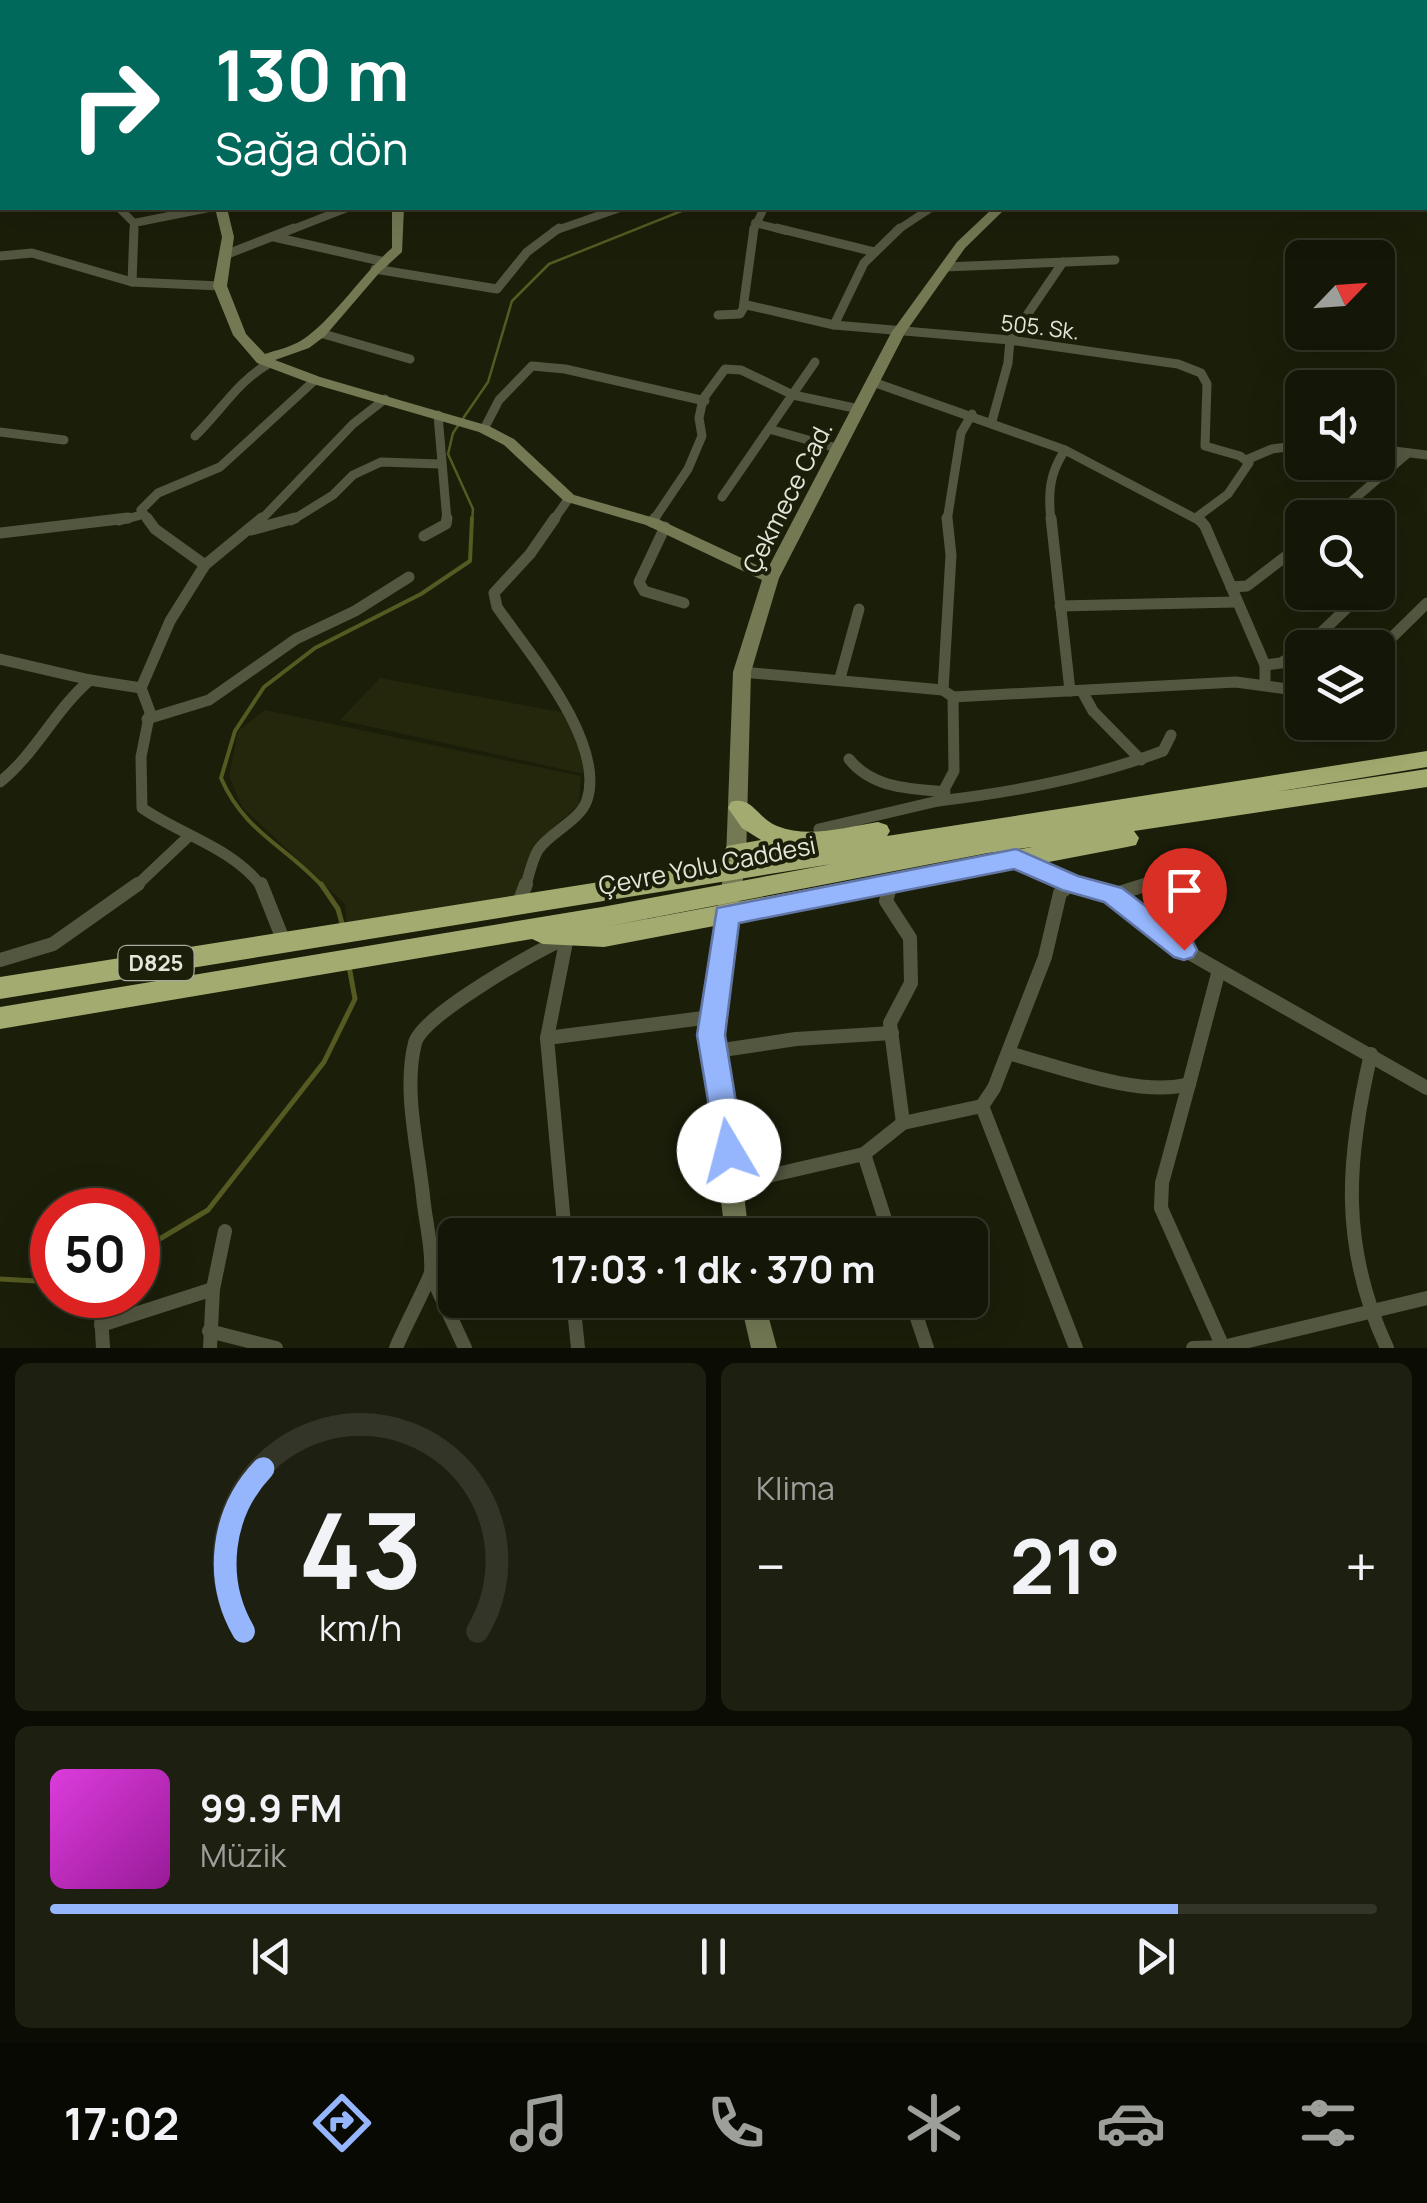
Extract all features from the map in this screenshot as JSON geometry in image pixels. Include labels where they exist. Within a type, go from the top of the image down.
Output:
[{"type":"highway","name":"Çevre Yolu Caddesi","points":[[0,988],[284,942],[514,913],[1427,759]]},
{"type":"highway","name":"Çevre Yolu Caddesi","points":[[0,1018],[306,968],[514,913],[602,917],[988,844],[1427,778]]},
{"type":"highway","points":[[514,913],[582,882],[822,839],[1048,807],[1251,788]]},
{"type":"highway","points":[[514,913],[567,937],[604,936],[728,909],[891,884],[1296,800]]},
{"type":"highway","points":[[740,808],[749,822],[764,833],[822,839]]},
{"type":"street","points":[[122,210],[134,224],[132,282]]},
{"type":"street","points":[[134,224],[200,210]]},
{"type":"street","points":[[221,210],[228,237],[220,286],[240,335],[265,362],[484,429],[509,442],[569,498],[658,525],[771,578]]},
{"type":"street","points":[[225,255],[342,210]]},
{"type":"street","points":[[195,436],[224,408],[243,378],[320,334],[398,249],[398,210]]},
{"type":"street","points":[[274,238],[497,289],[510,280],[529,250],[552,232],[580,218],[612,210]]},
{"type":"street","points":[[718,315],[740,314],[746,305],[746,269],[755,222],[763,210]]},
{"type":"street","points":[[834,325],[851,297],[859,270],[903,225],[928,210]]},
{"type":"street","name":"Çekmece Cad.","points":[[736,1218],[711,1018],[736,856],[742,672],[771,578],[898,333],[945,267],[998,210]]},
{"type":"street","points":[[755,222],[874,252]]},
{"type":"street","points":[[0,256],[32,253],[132,282],[220,286]]},
{"type":"street","points":[[945,267],[1115,260]]},
{"type":"street","points":[[992,421],[1008,363],[1010,340],[1063,262]]},
{"type":"street","name":"505. Sk.","points":[[746,305],[834,325],[1010,340],[1178,364],[1200,374],[1208,384],[1204,446],[1246,460]]},
{"type":"street","points":[[320,334],[410,359]]},
{"type":"street","points":[[722,496],[814,362]]},
{"type":"street","points":[[484,429],[499,400],[532,366],[705,401]]},
{"type":"street","points":[[684,603],[644,590],[638,582],[658,525],[702,436],[696,422],[714,379],[730,368],[793,395],[859,409]]},
{"type":"street","points":[[204,565],[142,515],[141,510],[158,493],[220,467],[315,380]]},
{"type":"street","points":[[873,382],[1065,450],[1197,517],[1205,526],[1265,665],[1266,684]]},
{"type":"street","points":[[284,942],[266,890],[248,868],[221,848],[189,836],[142,808],[141,758],[148,719],[147,698],[142,688],[170,621],[204,565],[251,530],[353,424],[385,399]]},
{"type":"street","points":[[942,797],[954,771],[948,693],[951,555],[947,519],[961,434],[972,414]]},
{"type":"street","points":[[424,536],[446,524],[438,416]]},
{"type":"street","points":[[769,428],[840,449]]},
{"type":"street","points":[[0,432],[64,440]]},
{"type":"street","points":[[1197,517],[1241,479],[1248,467],[1246,460],[1285,447]]},
{"type":"street","points":[[1065,450],[1054,466],[1048,490],[1060,606],[1076,691],[1141,760]]},
{"type":"street","points":[[1395,451],[1427,455]]},
{"type":"street","points":[[1353,500],[1408,453]]},
{"type":"street","points":[[251,530],[287,523],[332,495],[353,475],[381,462],[440,464]]},
{"type":"street","points":[[514,913],[538,850],[586,804],[590,780],[572,719],[511,630],[497,607],[494,593],[530,554],[569,498]]},
{"type":"street","points":[[0,533],[110,523],[142,515]]},
{"type":"street","points":[[1231,587],[1247,586],[1285,557]]},
{"type":"street","points":[[148,719],[210,700],[296,639],[355,612],[409,577]]},
{"type":"street","points":[[1060,606],[1236,602]]},
{"type":"street","points":[[1395,634],[1427,603]]},
{"type":"street","points":[[840,678],[860,609]]},
{"type":"street","points":[[1324,630],[1345,610]]},
{"type":"street","points":[[0,659],[142,688]]},
{"type":"street","points":[[1265,665],[1285,660]]},
{"type":"street","points":[[742,672],[840,678],[948,693],[1266,684],[1285,688]]},
{"type":"street","points":[[0,782],[42,738],[77,689],[90,680]]},
{"type":"street","points":[[822,839],[819,829],[942,797],[1006,793],[1141,760],[1162,751],[1171,735]]},
{"type":"street","points":[[849,759],[856,772],[875,781],[942,797]]},
{"type":"street","points":[[0,960],[52,944],[75,930],[150,875],[189,836]]},
{"type":"street","points":[[1016,859],[1071,884],[1112,895],[1184,950],[1427,1088]]},
{"type":"street","points":[[1112,895],[1179,875]]},
{"type":"street","points":[[891,884],[886,901],[910,938],[911,983],[890,1023],[904,1123]]},
{"type":"street","points":[[733,1184],[864,1154],[904,1123],[982,1106],[994,1088],[1044,957],[1060,893],[1071,884]]},
{"type":"street","points":[[563,1218],[547,1038],[567,937]]},
{"type":"street","points":[[465,1348],[431,1275],[412,1088],[415,1040],[428,1022],[452,1005],[519,961],[567,937]]},
{"type":"street","points":[[1218,970],[1162,1183],[1160,1208],[1222,1347]]},
{"type":"street","points":[[547,1038],[711,1018]]},
{"type":"street","points":[[716,1050],[892,1033]]},
{"type":"street","points":[[1008,1053],[1153,1088],[1173,1091],[1189,1084]]},
{"type":"street","points":[[1371,1054],[1350,1168],[1350,1218],[1366,1310],[1387,1348]]},
{"type":"street","points":[[982,1106],[1076,1348]]},
{"type":"street","points":[[864,1154],[885,1218]]},
{"type":"street","points":[[225,1231],[213,1289],[210,1340],[276,1348]]},
{"type":"street","points":[[396,1348],[412,1306],[431,1275]]},
{"type":"street","points":[[102,1325],[213,1289]]},
{"type":"street","points":[[1192,1348],[1222,1347],[1427,1298]]},
{"type":"street","points":[[102,1318],[103,1348]]},
{"type":"street","points":[[574,1318],[578,1348]]},
{"type":"street","points":[[756,1318],[764,1348]]},
{"type":"street","points":[[917,1318],[927,1348]]},
{"type":"shaded area","points":[[380,678],[571,714],[584,750],[584,774],[340,720]]},
{"type":"shaded area","points":[[265,710],[581,776],[579,804],[532,848],[516,899],[347,929],[345,904],[242,807],[229,776],[238,731]]},
{"type":"waterway","points":[[472,521],[473,509],[448,454],[453,433],[488,382],[512,301],[549,264],[684,210]]},
{"type":"waterway","points":[[323,887],[254,825],[230,797],[221,778],[235,731],[264,687],[315,648],[421,594],[470,561],[472,518]]},
{"type":"waterway","points":[[321,884],[338,909],[343,927]]},
{"type":"waterway","points":[[160,1239],[208,1210],[324,1062],[355,999],[349,966]]},
{"type":"waterway","points":[[0,1279],[30,1281]]},
{"type":"route","points":[[729,1151],[711,1035],[726,915],[1016,859],[1071,884],[1112,895],[1184,950]]}]
